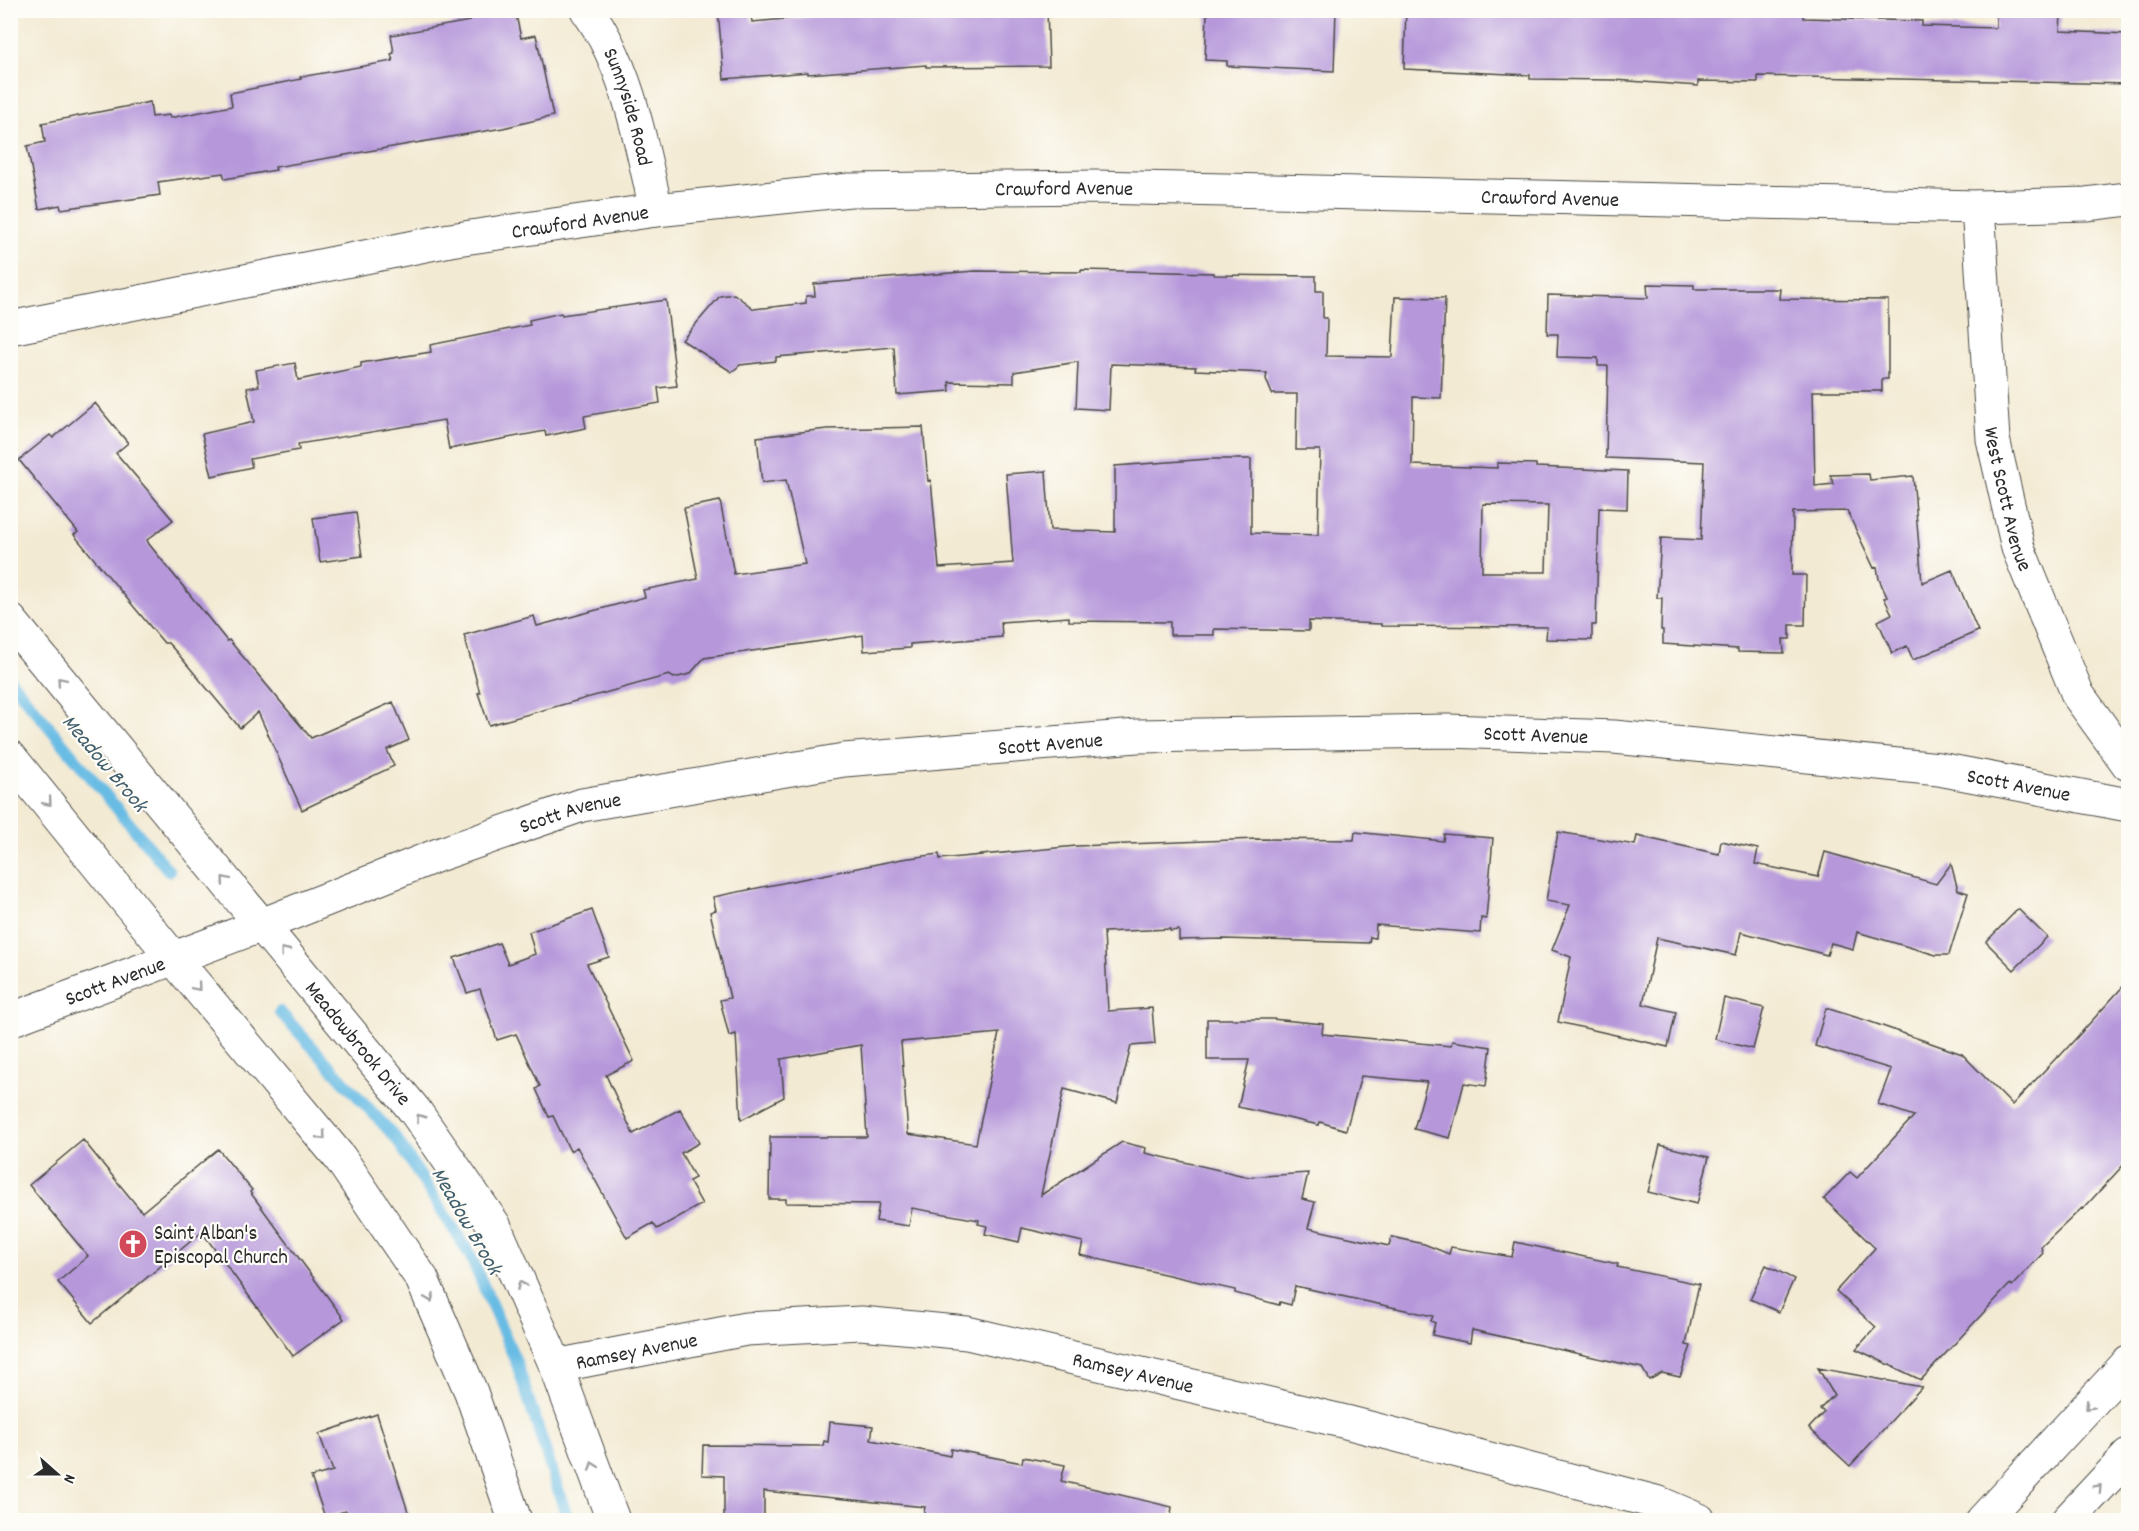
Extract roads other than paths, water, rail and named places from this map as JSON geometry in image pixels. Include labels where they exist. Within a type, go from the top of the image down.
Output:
[{"type":"street","name":"Sunnyside Road","points":[[587,10],[600,29],[633,107],[656,210]]},
{"type":"street","name":"Crawford Avenue","points":[[10,328],[450,240],[656,210],[849,190],[1095,187],[1978,207],[2086,204],[2128,199]]},
{"type":"street","name":"West Scott Avenue","points":[[1978,207],[1993,439],[2018,548],[2078,695],[2128,764]]},
{"type":"street","name":"Meadowbrook Drive","points":[[10,620],[415,1111],[494,1225],[556,1366],[613,1521]]},
{"type":"street","name":"Scott Avenue","points":[[10,1020],[174,959],[438,855],[582,805],[844,760],[1137,736],[1448,731],[1614,737],[1939,769],[2128,805]]},
{"type":"street","points":[[10,757],[340,1158],[422,1279],[471,1392],[515,1521]]},
{"type":"street","name":"Ramsey Avenue","points":[[556,1366],[746,1329],[861,1323],[967,1333],[1346,1422],[1659,1503],[1699,1521]]},
{"type":"street","points":[[1983,1521],[2128,1363]]},
{"type":"street","points":[[2068,1521],[2128,1456]]},
{"type":"waterway","name":"Meadow Brook","points":[[10,680],[169,871]]},
{"type":"waterway","name":"Meadow Brook","points":[[280,1012],[396,1138],[470,1255],[517,1364],[568,1520]]},
{"type":"place","name":"Saint Alban's Episcopal Church","points":[[133,1244]]}]
